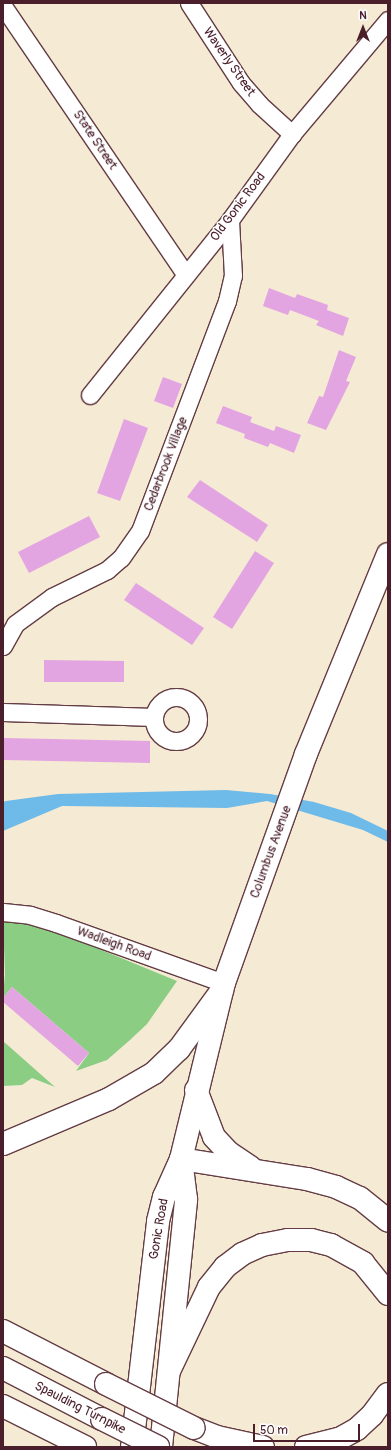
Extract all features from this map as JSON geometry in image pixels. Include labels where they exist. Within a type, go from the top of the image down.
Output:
[{"type":"main road","name":"Columbus Avenue","points":[[181,1159],[196,1090],[223,987],[293,790],[388,554]]},
{"type":"main road","points":[[3,1144],[109,1099],[154,1073],[179,1049],[223,987]]},
{"type":"main road","points":[[196,1090],[214,1137],[228,1152],[254,1170]]},
{"type":"main road","points":[[181,1159],[307,1179],[336,1188],[360,1198],[388,1221]]},
{"type":"main road","name":"Gonic Road","points":[[161,1447],[186,1199],[181,1159]]},
{"type":"main road","name":"Gonic Road","points":[[132,1447],[158,1221],[164,1197],[181,1159]]},
{"type":"main road","points":[[168,1370],[209,1287],[225,1267],[242,1254],[262,1244],[288,1240],[311,1240],[331,1245],[362,1263],[388,1294]]},
{"type":"main road","points":[[3,1331],[194,1428],[217,1437],[263,1447]]},
{"type":"main road","name":"Spaulding Turnpike","points":[[3,1368],[102,1420],[158,1447]]},
{"type":"main road","points":[[306,1447],[339,1439],[357,1429],[372,1416],[388,1394]]},
{"type":"main road","points":[[3,1406],[85,1447]]},
{"type":"street","name":"Waverly Street","points":[[189,3],[242,83],[259,104],[292,134]]},
{"type":"street","name":"State Street","points":[[4,4],[186,275]]},
{"type":"street","name":"Old Gonic Road","points":[[90,395],[230,220],[292,134],[388,20]]},
{"type":"street","name":"Cedarbrook Village","points":[[3,646],[15,624],[52,597],[107,570],[121,558],[140,531],[227,301],[233,276],[230,220]]},
{"type":"street","points":[[3,712],[154,717]]},
{"type":"street","name":"Wadleigh Road","points":[[3,912],[30,916],[56,923],[223,987]]},
{"type":"green space","points":[[3,920],[48,928],[177,981],[147,1024],[130,1040],[107,1060],[76,1071],[89,1053],[12,987],[3,998],[5,974]]},
{"type":"green space","points":[[3,1041],[55,1087],[32,1078],[22,1085],[3,1086]]},
{"type":"water","points":[[226,790],[270,794],[314,802],[351,813],[388,831],[388,842],[363,830],[267,801],[227,808],[62,806],[3,831],[3,802],[6,801],[58,794]]},
{"type":"building","points":[[269,288],[295,298],[297,294],[328,305],[327,310],[349,318],[343,336],[316,325],[319,321],[290,310],[288,315],[263,306]]},
{"type":"building","points":[[339,350],[356,357],[346,381],[350,382],[326,430],[307,423],[319,396],[323,397]]},
{"type":"building","points":[[163,377],[182,384],[173,408],[154,401]]},
{"type":"building","points":[[223,406],[252,417],[250,422],[274,431],[276,426],[301,435],[294,453],[270,443],[268,447],[244,438],[245,434],[216,423]]},
{"type":"building","points":[[124,419],[148,428],[120,501],[97,493]]},
{"type":"building","points":[[200,480],[268,525],[257,542],[187,497]]},
{"type":"building","points":[[89,516],[100,537],[29,573],[18,552]]},
{"type":"building","points":[[255,551],[274,563],[232,629],[213,617]]},
{"type":"building","points":[[136,583],[204,628],[192,645],[124,600]]},
{"type":"building","points":[[44,660],[124,661],[124,682],[44,682]]},
{"type":"building","points":[[3,738],[150,741],[150,763],[3,760]]},
{"type":"building","points":[[12,987],[89,1053],[78,1066],[3,1002],[3,998]]}]
